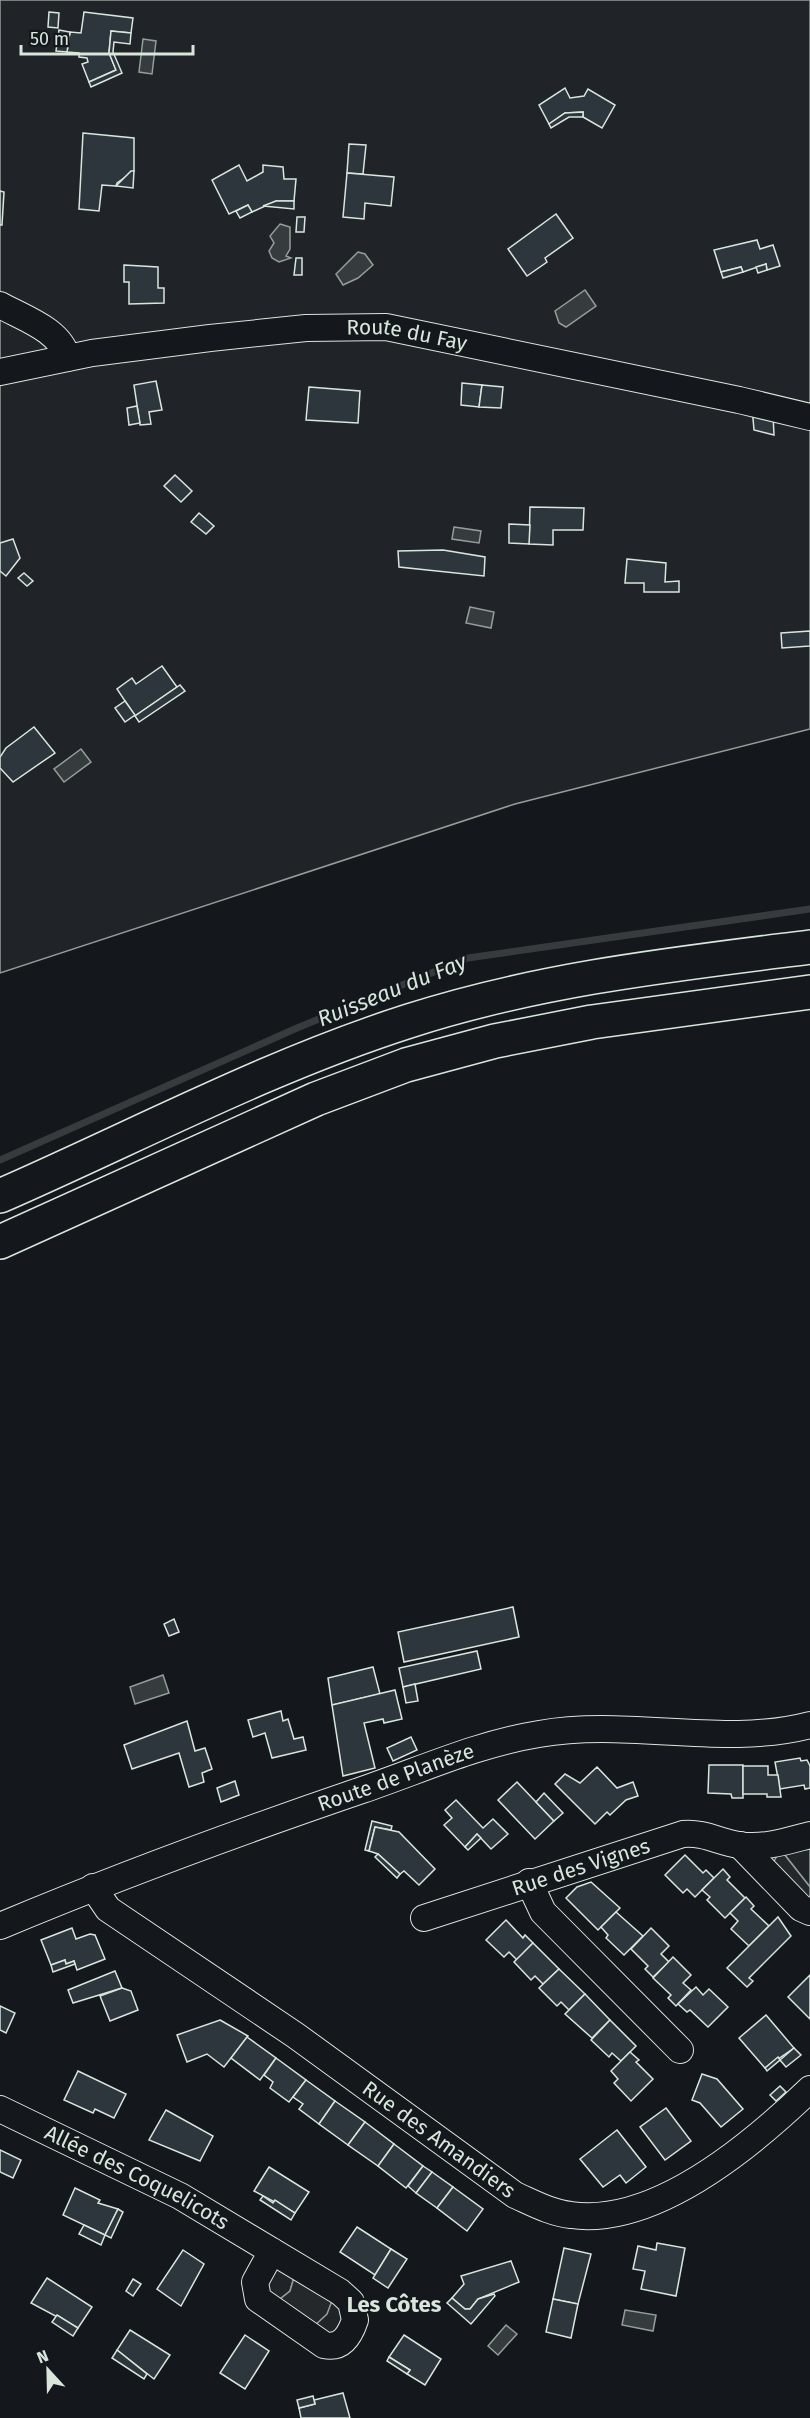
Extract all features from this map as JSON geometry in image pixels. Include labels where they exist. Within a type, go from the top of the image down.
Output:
[{"type":"highway","points":[[0,1196],[301,1060],[408,1021],[488,999],[594,976],[810,947]]},
{"type":"highway","points":[[0,1242],[315,1100],[406,1065],[495,1041],[592,1022],[810,992]]},
{"type":"street","points":[[0,305],[51,333],[65,348],[67,358]]},
{"type":"street","name":"Route du Fay","points":[[0,372],[67,358],[306,328],[386,327],[739,400],[810,417]]},
{"type":"street","name":"Route de Planèze","points":[[0,1926],[93,1887],[481,1746],[571,1728],[641,1728],[752,1734],[787,1731],[810,1725]]},
{"type":"street","name":"Rue des Vignes","points":[[424,1918],[529,1882],[683,1834],[696,1833],[740,1845],[760,1845],[810,1835]]},
{"type":"street","points":[[740,1845],[801,1908],[810,1912]]},
{"type":"street","points":[[529,1882],[543,1912],[680,2050]]},
{"type":"street","name":"Rue des Amandiers","points":[[93,1887],[108,1909],[295,2035],[515,2195],[541,2207],[571,2215],[605,2215],[638,2206],[685,2187],[723,2163],[780,2118],[810,2089]]},
{"type":"street","name":"Allée des Coquelicots","points":[[0,2109],[180,2196],[272,2251]]},
{"type":"shaded area","points":[[0,0],[810,0],[810,729],[515,804],[0,973]]},
{"type":"shaded area","points":[[143,39],[156,41],[152,74],[139,72]]},
{"type":"shaded area","points":[[280,224],[290,227],[290,249],[286,256],[291,258],[279,262],[272,258],[269,251],[274,243],[270,236]]},
{"type":"shaded area","points":[[358,252],[365,254],[373,265],[358,278],[343,285],[336,274]]},
{"type":"shaded area","points":[[585,290],[596,306],[566,327],[559,323],[555,311]]},
{"type":"shaded area","points":[[454,527],[481,531],[479,543],[452,539]]},
{"type":"shaded area","points":[[470,607],[494,612],[491,628],[466,623]]},
{"type":"shaded area","points":[[81,749],[91,762],[64,782],[54,769]]},
{"type":"shaded area","points":[[163,1675],[169,1693],[135,1704],[130,1687]]},
{"type":"shaded area","points":[[810,1844],[810,1887],[784,1854]]},
{"type":"shaded area","points":[[778,1854],[784,1854],[810,1887],[810,1905],[773,1863]]},
{"type":"shaded area","points":[[280,2268],[295,2274],[290,2291],[275,2303],[264,2285],[274,2269]]},
{"type":"shaded area","points":[[295,2274],[333,2298],[327,2314],[312,2328],[275,2303],[290,2291]]},
{"type":"shaded area","points":[[333,2298],[346,2312],[334,2335],[312,2328]]},
{"type":"shaded area","points":[[625,2310],[656,2315],[653,2331],[622,2325]]},
{"type":"shaded area","points":[[506,2325],[517,2334],[498,2355],[488,2346]]},
{"type":"building","points":[[49,12],[59,13],[58,28],[48,27]]},
{"type":"building","points":[[84,12],[133,18],[131,33],[111,31],[109,53],[116,70],[89,82],[82,64],[88,62],[87,58],[79,57],[79,53],[67,52],[70,32],[81,33]]},
{"type":"building","points":[[59,30],[70,32],[67,52],[56,51]]},
{"type":"building","points":[[111,31],[131,33],[130,44],[114,42],[113,52],[122,73],[91,87],[89,82],[116,70],[109,53]]},
{"type":"building","points":[[565,88],[570,98],[584,96],[588,89],[615,105],[602,128],[583,117],[583,112],[565,113],[549,124],[539,105]]},
{"type":"building","points":[[583,112],[583,117],[569,117],[551,128],[549,124],[565,113]]},
{"type":"building","points":[[83,133],[134,138],[134,171],[116,186],[102,185],[99,211],[79,209]]},
{"type":"building","points":[[349,144],[366,145],[363,174],[347,173]]},
{"type":"building","points":[[239,165],[247,181],[263,172],[263,165],[283,167],[284,179],[296,179],[294,201],[276,201],[252,212],[248,205],[229,214],[212,180]]},
{"type":"building","points":[[131,171],[134,171],[133,188],[116,186]]},
{"type":"building","points":[[347,173],[394,177],[391,206],[365,203],[364,219],[343,217]]},
{"type":"building","points":[[0,191],[4,192],[2,225],[0,225]]},
{"type":"building","points":[[276,201],[294,201],[294,209],[263,206]]},
{"type":"building","points":[[248,205],[252,212],[240,218],[236,211]]},
{"type":"building","points":[[556,214],[573,238],[545,258],[547,262],[527,276],[508,249]]},
{"type":"building","points":[[297,217],[305,217],[304,232],[296,232]]},
{"type":"building","points":[[757,240],[760,249],[773,245],[780,266],[767,270],[766,264],[743,272],[741,267],[721,272],[714,250]]},
{"type":"building","points":[[296,258],[302,258],[302,275],[294,275]]},
{"type":"building","points":[[766,264],[767,270],[758,273],[756,267]]},
{"type":"building","points":[[124,265],[158,267],[158,288],[164,288],[164,303],[129,304],[129,282],[124,282]]},
{"type":"building","points":[[741,267],[743,272],[723,278],[721,272]]},
{"type":"building","points":[[156,381],[162,410],[149,412],[151,424],[140,425],[134,385]]},
{"type":"building","points":[[462,383],[482,385],[479,407],[461,405]]},
{"type":"building","points":[[482,385],[503,387],[501,408],[479,407]]},
{"type":"building","points":[[309,387],[360,391],[358,423],[306,420]]},
{"type":"building","points":[[137,406],[140,423],[129,425],[127,408]]},
{"type":"building","points":[[752,407],[773,414],[774,435],[754,430]]},
{"type":"building","points":[[175,475],[192,491],[181,502],[164,486]]},
{"type":"building","points":[[530,507],[584,508],[583,530],[553,530],[553,545],[529,544]]},
{"type":"building","points":[[199,513],[214,526],[206,534],[191,522]]},
{"type":"building","points":[[509,524],[530,525],[529,544],[509,543]]},
{"type":"building","points":[[13,539],[20,558],[6,576],[0,571],[0,543]]},
{"type":"building","points":[[443,550],[485,557],[484,576],[399,567],[398,551]]},
{"type":"building","points":[[627,559],[666,563],[665,582],[679,581],[679,592],[644,592],[644,583],[625,583]]},
{"type":"building","points":[[24,573],[33,581],[27,586],[18,578]]},
{"type":"building","points":[[810,631],[810,646],[782,648],[781,633]]},
{"type":"building","points":[[162,666],[177,687],[135,716],[117,689],[132,678],[136,684]]},
{"type":"building","points":[[180,685],[185,691],[139,722],[135,716]]},
{"type":"building","points":[[125,701],[135,715],[125,722],[115,708]]},
{"type":"building","points":[[34,727],[55,753],[13,782],[0,768],[0,757],[6,748]]},
{"type":"building","points":[[513,1607],[519,1637],[404,1662],[398,1632]]},
{"type":"building","points":[[174,1619],[179,1632],[169,1636],[164,1624]]},
{"type":"building","points":[[477,1651],[481,1669],[403,1687],[399,1668]]},
{"type":"building","points":[[373,1667],[380,1694],[332,1705],[328,1678]]},
{"type":"building","points":[[415,1684],[418,1701],[406,1703],[403,1687]]},
{"type":"building","points":[[395,1690],[402,1719],[384,1723],[383,1719],[364,1723],[375,1768],[343,1776],[332,1705]]},
{"type":"building","points":[[281,1711],[283,1721],[288,1719],[294,1739],[303,1737],[306,1750],[272,1758],[265,1733],[253,1737],[248,1720]]},
{"type":"building","points":[[187,1721],[195,1751],[205,1748],[212,1769],[202,1773],[204,1782],[189,1787],[179,1753],[132,1769],[124,1745]]},
{"type":"building","points":[[411,1737],[417,1750],[393,1761],[387,1748]]},
{"type":"building","points":[[800,1758],[801,1761],[807,1760],[810,1766],[810,1788],[805,1789],[804,1785],[780,1789],[775,1762]]},
{"type":"building","points":[[709,1765],[743,1765],[743,1798],[732,1798],[731,1794],[708,1793]]},
{"type":"building","points":[[743,1766],[768,1766],[768,1775],[778,1775],[781,1797],[767,1797],[767,1794],[743,1794]]},
{"type":"building","points":[[597,1767],[617,1788],[633,1782],[638,1796],[626,1800],[610,1815],[607,1812],[595,1824],[555,1784],[565,1774],[580,1783]]},
{"type":"building","points":[[235,1781],[239,1795],[221,1802],[217,1788]]},
{"type":"building","points":[[517,1782],[554,1821],[535,1839],[498,1800]]},
{"type":"building","points":[[544,1793],[563,1813],[554,1821],[536,1802]]},
{"type":"building","points":[[456,1800],[483,1828],[493,1819],[508,1834],[491,1849],[477,1834],[465,1847],[444,1825],[452,1818],[445,1810]]},
{"type":"building","points":[[372,1821],[392,1826],[391,1830],[375,1827],[369,1851],[365,1850]]},
{"type":"building","points":[[375,1827],[399,1832],[435,1869],[419,1885],[404,1871],[400,1874],[378,1854],[369,1851]]},
{"type":"building","points":[[477,1834],[481,1838],[468,1850],[465,1847]]},
{"type":"building","points":[[378,1854],[400,1874],[397,1878],[375,1857]]},
{"type":"building","points":[[685,1855],[703,1873],[706,1870],[714,1878],[695,1897],[687,1889],[683,1893],[665,1875]]},
{"type":"building","points":[[723,1869],[730,1877],[727,1880],[745,1898],[725,1918],[707,1900],[710,1897],[702,1890]]},
{"type":"building","points":[[591,1882],[620,1908],[598,1930],[566,1898],[577,1887]]},
{"type":"building","points":[[746,1897],[754,1906],[751,1909],[769,1926],[749,1946],[731,1929],[738,1921],[730,1913]]},
{"type":"building","points":[[616,1912],[643,1936],[624,1955],[606,1938],[608,1935],[601,1927]]},
{"type":"building","points":[[778,1917],[791,1936],[749,1978],[753,1981],[747,1987],[727,1968]]},
{"type":"building","points":[[506,1920],[523,1938],[525,1935],[533,1943],[517,1960],[509,1952],[504,1957],[486,1940]]},
{"type":"building","points":[[72,1928],[76,1939],[90,1934],[95,1935],[105,1959],[77,1970],[74,1961],[66,1964],[65,1960],[51,1965],[41,1940]]},
{"type":"building","points":[[651,1928],[669,1946],[661,1954],[669,1962],[653,1977],[645,1969],[648,1966],[631,1949]]},
{"type":"building","points":[[533,1943],[559,1969],[543,1984],[535,1976],[531,1980],[514,1962]]},
{"type":"building","points":[[673,1957],[691,1975],[683,1983],[691,1990],[676,2006],[668,1998],[671,1995],[653,1978]]},
{"type":"building","points":[[65,1960],[66,1964],[74,1961],[75,1964],[53,1972],[51,1965]]},
{"type":"building","points":[[559,1969],[585,1994],[569,2010],[561,2002],[557,2006],[539,1988]]},
{"type":"building","points":[[115,1971],[122,1988],[73,2003],[68,1990]]},
{"type":"building","points":[[810,1975],[810,2019],[788,1997]]},
{"type":"building","points":[[696,1987],[703,1995],[709,1989],[728,2007],[708,2027],[690,2010],[687,2012],[678,2004]]},
{"type":"building","points":[[122,1988],[131,1991],[138,2010],[110,2021],[100,1996]]},
{"type":"building","points":[[585,1994],[610,2020],[592,2038],[565,2014]]},
{"type":"building","points":[[0,2006],[15,2013],[6,2033],[0,2030]]},
{"type":"building","points":[[766,2015],[794,2048],[765,2068],[739,2038]]},
{"type":"building","points":[[220,2020],[248,2036],[224,2067],[207,2054],[187,2062],[177,2035]]},
{"type":"building","points":[[610,2020],[636,2046],[621,2061],[612,2053],[609,2057],[591,2040]]},
{"type":"building","points":[[247,2037],[276,2058],[260,2080],[231,2058]]},
{"type":"building","points":[[794,2048],[801,2055],[786,2067],[780,2060]]},
{"type":"building","points":[[630,2052],[639,2060],[636,2062],[653,2079],[631,2101],[614,2083],[618,2079],[611,2071]]},
{"type":"building","points":[[778,2057],[780,2060],[767,2071],[765,2068]]},
{"type":"building","points":[[276,2058],[306,2080],[289,2102],[270,2088],[273,2082],[264,2075]]},
{"type":"building","points":[[78,2071],[126,2094],[114,2118],[95,2109],[93,2113],[64,2100]]},
{"type":"building","points":[[702,2074],[717,2079],[743,2109],[721,2127],[700,2103],[692,2100]]},
{"type":"building","points":[[306,2080],[335,2101],[319,2124],[299,2109],[303,2104],[293,2097]]},
{"type":"building","points":[[780,2086],[786,2092],[776,2101],[770,2095]]},
{"type":"building","points":[[335,2101],[365,2122],[348,2145],[319,2124]]},
{"type":"building","points":[[666,2108],[691,2141],[665,2160],[640,2127]]},
{"type":"building","points":[[166,2110],[213,2136],[200,2161],[149,2140]]},
{"type":"building","points":[[365,2122],[394,2144],[378,2166],[348,2145]]},
{"type":"building","points":[[617,2130],[646,2167],[626,2183],[620,2175],[603,2187],[580,2159]]},
{"type":"building","points":[[394,2144],[423,2166],[406,2188],[378,2166]]},
{"type":"building","points":[[0,2150],[21,2160],[13,2178],[0,2172]]},
{"type":"building","points":[[423,2166],[432,2172],[416,2193],[408,2186]]},
{"type":"building","points":[[269,2167],[309,2192],[295,2213],[254,2191]]},
{"type":"building","points":[[432,2172],[453,2187],[437,2208],[416,2193]]},
{"type":"building","points":[[453,2187],[483,2209],[467,2231],[437,2208]]},
{"type":"building","points":[[75,2188],[100,2200],[98,2203],[118,2209],[105,2235],[63,2215]]},
{"type":"building","points":[[263,2196],[273,2203],[275,2200],[295,2213],[291,2220],[260,2200]]},
{"type":"building","points":[[118,2209],[123,2212],[111,2238],[105,2235]]},
{"type":"building","points":[[84,2225],[105,2235],[101,2245],[79,2234]]},
{"type":"building","points":[[357,2227],[391,2249],[375,2275],[340,2252]]},
{"type":"building","points":[[657,2243],[685,2248],[676,2296],[641,2289],[645,2271],[633,2269],[638,2246],[656,2250]]},
{"type":"building","points":[[564,2248],[591,2254],[578,2304],[553,2299]]},
{"type":"building","points":[[391,2249],[407,2259],[388,2288],[373,2278]]},
{"type":"building","points":[[183,2250],[204,2264],[181,2306],[157,2289]]},
{"type":"building","points":[[511,2261],[519,2282],[478,2299],[470,2309],[465,2309],[452,2298],[464,2284],[461,2276]]},
{"type":"building","points":[[47,2278],[92,2307],[78,2328],[31,2303]]},
{"type":"building","points":[[133,2279],[141,2284],[133,2296],[126,2291]]},
{"type":"building","points":[[494,2294],[495,2296],[471,2324],[447,2303],[452,2298],[465,2309],[470,2309],[478,2299]]},
{"type":"building","points":[[553,2299],[578,2304],[571,2338],[546,2332]]},
{"type":"building","points":[[57,2315],[78,2328],[73,2336],[52,2322]]},
{"type":"building","points":[[130,2330],[170,2355],[154,2379],[117,2350]]},
{"type":"building","points":[[245,2335],[269,2351],[245,2389],[220,2373]]},
{"type":"building","points":[[404,2335],[441,2359],[425,2385],[407,2374],[410,2370],[389,2357]]},
{"type":"building","points":[[117,2350],[147,2374],[144,2379],[112,2358]]},
{"type":"building","points":[[389,2357],[410,2370],[407,2374],[387,2361]]},
{"type":"building","points":[[343,2393],[350,2418],[301,2418],[299,2408],[315,2404],[314,2400]]},
{"type":"building","points":[[313,2396],[315,2404],[299,2408],[297,2400]]},
{"type":"waterway","name":"Ruisseau du Fay","points":[[0,1160],[297,1028],[468,958],[810,909]]},
{"type":"district","name":"Les Côtes","points":[[394,2304]]}]
